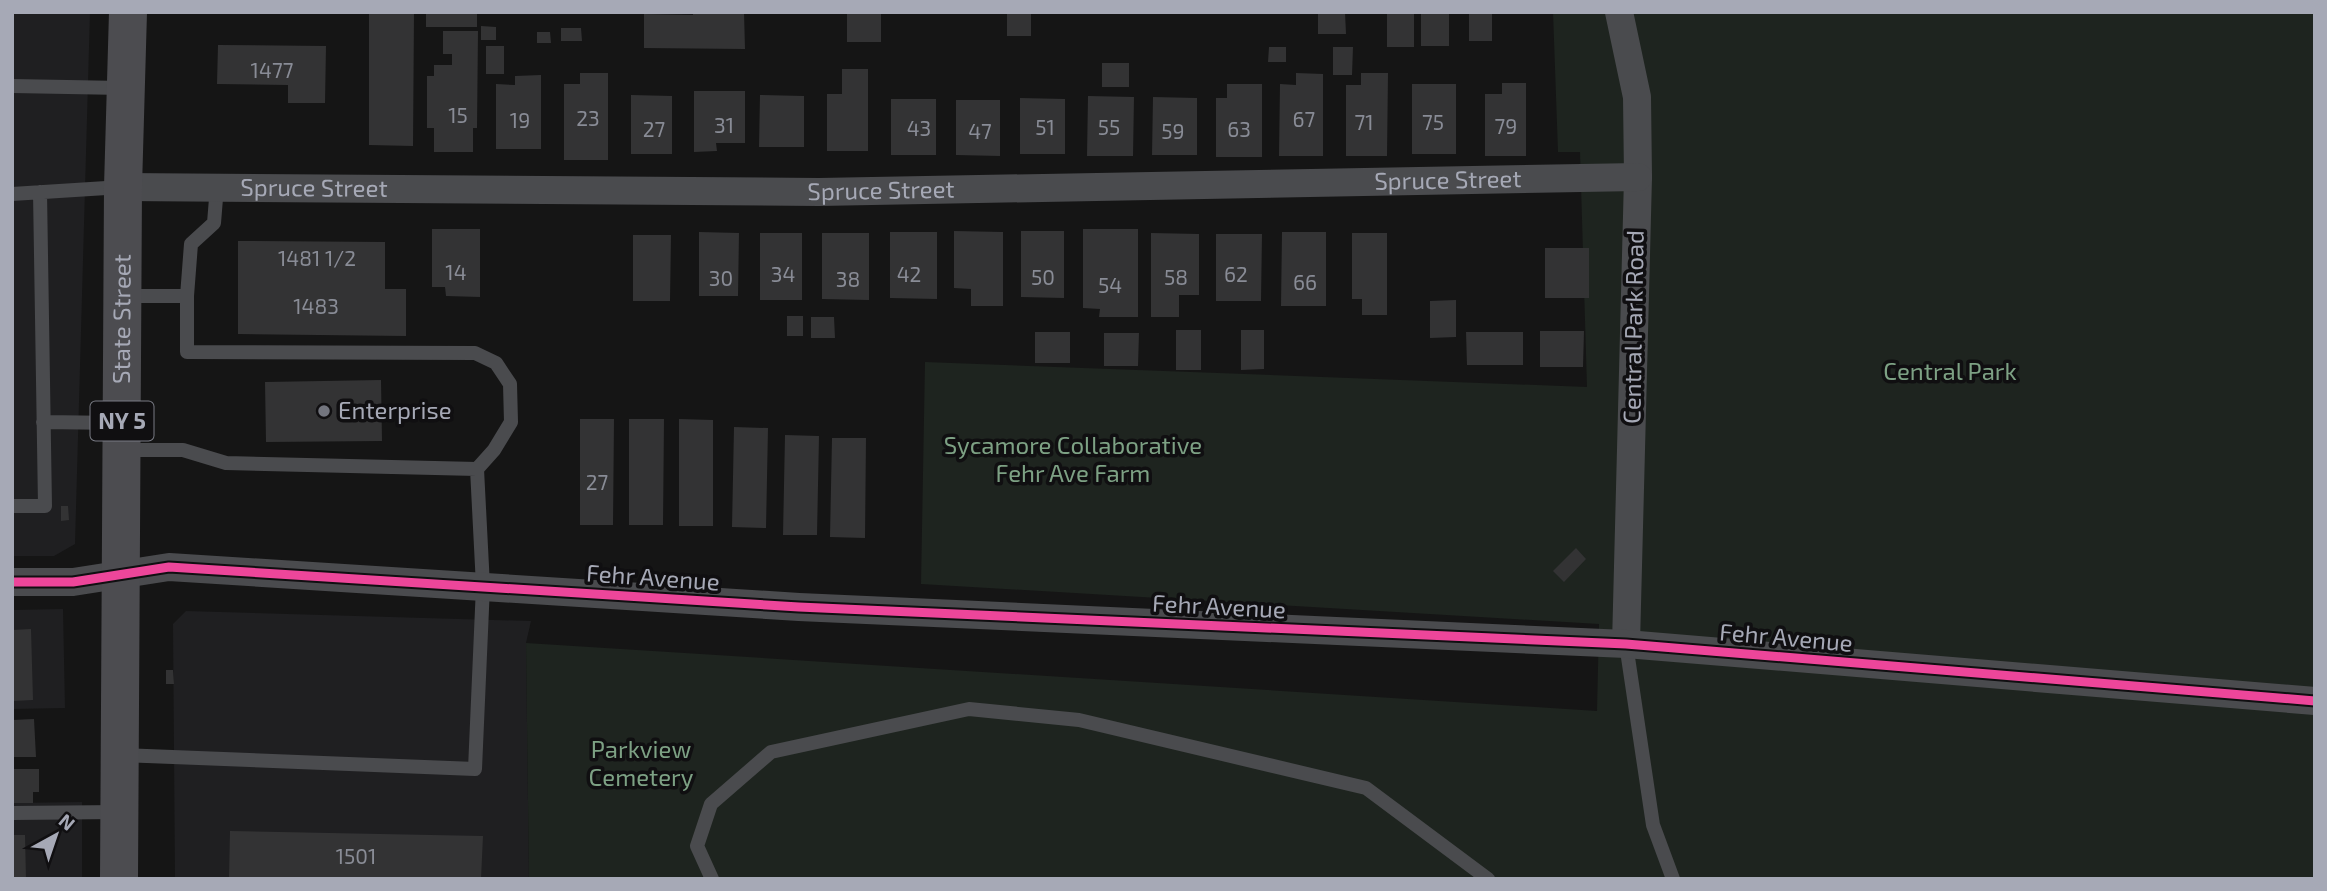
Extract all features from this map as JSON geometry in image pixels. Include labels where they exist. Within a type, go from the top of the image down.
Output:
[{"type":"main road","name":"State Street","points":[[119,879],[123,187],[128,12]]},
{"type":"street","name":"Central Park Road","points":[[1619,12],[1637,97],[1626,644]]},
{"type":"street","name":"Spruce Street","points":[[123,187],[819,192],[1637,177]]},
{"type":"street","name":"Fehr Avenue","points":[[12,582],[73,582],[169,567],[813,608],[1626,644],[2315,701]]},
{"type":"lane","points":[[12,86],[126,88]]},
{"type":"lane","points":[[120,755],[475,769],[483,586],[477,469],[494,450],[511,422],[510,384],[496,363],[475,354],[187,352],[191,244],[215,223],[217,186]]},
{"type":"lane","points":[[12,194],[123,187]]},
{"type":"lane","points":[[12,506],[45,506],[40,192]]},
{"type":"lane","points":[[123,296],[187,296]]},
{"type":"lane","points":[[43,422],[183,450],[226,463],[477,469]]},
{"type":"lane","points":[[1626,644],[1653,825],[1673,879]]},
{"type":"lane","points":[[712,879],[697,846],[711,804],[771,752],[970,709],[1079,720],[1366,788],[1488,879]]},
{"type":"lane","points":[[12,813],[120,812]]},
{"type":"shaded area","points":[[12,12],[90,12],[75,544],[54,556],[12,556]]},
{"type":"shaded area","points":[[63,609],[65,708],[12,709],[12,610]]},
{"type":"shaded area","points":[[186,611],[531,621],[526,643],[529,879],[175,879],[173,624]]},
{"type":"shaded area","points":[[82,802],[82,879],[12,879],[12,803]]},
{"type":"green space","name":"Central Park","points":[[1553,12],[2315,12],[2315,879],[529,879],[526,643],[1597,711],[1599,624],[921,584],[925,362],[1587,387],[1580,152],[1558,152]]},
{"type":"building","points":[[369,12],[414,12],[413,146],[369,145]]},
{"type":"building","points":[[426,12],[477,12],[477,27],[426,27]]},
{"type":"building","points":[[693,12],[744,12],[745,49],[644,48],[644,14],[693,15]]},
{"type":"building","points":[[847,12],[881,12],[881,42],[847,42]]},
{"type":"building","points":[[1007,12],[1031,12],[1031,36],[1007,36]]},
{"type":"building","points":[[1318,12],[1345,12],[1346,34],[1318,34]]},
{"type":"building","points":[[1387,12],[1414,12],[1414,47],[1387,47]]},
{"type":"building","points":[[1421,12],[1449,12],[1449,46],[1421,46]]},
{"type":"building","points":[[1469,12],[1492,12],[1492,41],[1469,41]]},
{"type":"building","points":[[481,26],[496,27],[496,40],[481,40]]},
{"type":"building","points":[[561,28],[581,28],[582,41],[561,41]]},
{"type":"building","points":[[443,31],[478,31],[477,128],[473,128],[473,152],[434,152],[434,128],[427,128],[427,76],[434,76],[434,65],[452,65],[452,54],[443,54]]},
{"type":"building","points":[[537,32],[550,32],[551,43],[537,43]]},
{"type":"building","points":[[218,45],[326,46],[325,103],[288,103],[288,85],[217,84]]},
{"type":"building","points":[[486,46],[504,46],[504,74],[486,74]]},
{"type":"building","points":[[1269,47],[1286,47],[1286,62],[1268,62]]},
{"type":"building","points":[[1333,47],[1353,47],[1352,75],[1333,75]]},
{"type":"building","points":[[1102,63],[1129,63],[1129,87],[1102,87]]},
{"type":"building","points":[[842,69],[868,69],[868,151],[827,151],[827,94],[842,94]]},
{"type":"building","points":[[580,73],[608,73],[608,160],[564,160],[564,84],[580,84]]},
{"type":"building","points":[[1296,73],[1323,74],[1323,156],[1279,156],[1280,84],[1296,85]]},
{"type":"building","points":[[1361,73],[1388,73],[1387,156],[1346,156],[1346,85],[1361,85]]},
{"type":"building","points":[[541,75],[541,149],[496,149],[496,84],[515,85],[515,76]]},
{"type":"building","points":[[1502,83],[1526,83],[1526,156],[1485,156],[1485,94],[1502,94]]},
{"type":"building","points":[[1227,84],[1262,84],[1262,157],[1216,157],[1216,98],[1227,98]]},
{"type":"building","points":[[1412,84],[1456,84],[1456,154],[1412,154]]},
{"type":"building","points":[[694,91],[745,91],[745,143],[716,143],[717,151],[694,152]]},
{"type":"building","points":[[631,95],[672,96],[672,154],[631,154]]},
{"type":"building","points":[[760,95],[804,96],[804,147],[759,147]]},
{"type":"building","points":[[1088,96],[1134,97],[1133,156],[1087,156]]},
{"type":"building","points":[[1153,97],[1197,98],[1197,155],[1152,155]]},
{"type":"building","points":[[1020,98],[1065,99],[1065,154],[1020,154]]},
{"type":"building","points":[[891,99],[936,99],[936,155],[891,155]]},
{"type":"building","points":[[956,100],[1000,100],[1000,156],[956,155]]},
{"type":"building","points":[[432,229],[480,229],[480,297],[446,296],[445,287],[432,287]]},
{"type":"building","points":[[1083,229],[1138,229],[1138,317],[1099,317],[1100,309],[1083,308]]},
{"type":"building","points":[[954,231],[1003,232],[1003,306],[971,306],[971,289],[954,288]]},
{"type":"building","points":[[1021,231],[1064,231],[1064,298],[1021,297]]},
{"type":"building","points":[[699,232],[739,233],[738,296],[699,296]]},
{"type":"building","points":[[890,232],[937,232],[937,299],[890,298]]},
{"type":"building","points":[[1282,232],[1326,232],[1326,306],[1281,306]]},
{"type":"building","points":[[760,233],[802,233],[802,300],[760,300]]},
{"type":"building","points":[[822,233],[869,233],[869,300],[822,299]]},
{"type":"building","points":[[1151,233],[1199,234],[1199,295],[1179,295],[1179,317],[1151,317]]},
{"type":"building","points":[[1352,233],[1387,233],[1387,315],[1362,315],[1362,299],[1352,299]]},
{"type":"building","points":[[1216,234],[1262,234],[1261,301],[1216,301]]},
{"type":"building","points":[[633,235],[671,235],[670,301],[633,301]]},
{"type":"building","points":[[238,241],[385,242],[385,289],[406,289],[406,336],[238,334]]},
{"type":"building","points":[[1545,248],[1589,248],[1589,298],[1545,298]]},
{"type":"building","points":[[1456,300],[1456,337],[1430,338],[1430,301]]},
{"type":"building","points":[[787,316],[803,316],[803,336],[787,336]]},
{"type":"building","points":[[811,317],[834,317],[835,338],[811,338]]},
{"type":"building","points":[[1176,330],[1201,330],[1201,370],[1176,370]]},
{"type":"building","points":[[1241,330],[1264,330],[1264,369],[1241,370]]},
{"type":"building","points":[[1540,331],[1584,331],[1583,367],[1540,367]]},
{"type":"building","points":[[1035,332],[1070,332],[1070,363],[1035,363]]},
{"type":"building","points":[[1466,332],[1523,332],[1523,365],[1467,365]]},
{"type":"building","points":[[1104,333],[1139,333],[1138,366],[1104,366]]},
{"type":"building","name":"Enterprise","points":[[381,380],[382,441],[266,442],[265,382]]},
{"type":"building","points":[[580,419],[614,419],[613,525],[580,525]]},
{"type":"building","points":[[629,419],[664,419],[663,525],[629,525]]},
{"type":"building","points":[[679,419],[713,420],[713,526],[679,526]]},
{"type":"building","points":[[734,427],[768,428],[766,528],[732,527]]},
{"type":"building","points":[[785,435],[819,436],[817,535],[783,535]]},
{"type":"building","points":[[832,438],[866,438],[865,538],[830,537]]},
{"type":"building","points":[[61,506],[68,506],[69,520],[61,521]]},
{"type":"building","points":[[1576,548],[1586,559],[1564,582],[1553,571]]},
{"type":"building","points":[[31,629],[33,700],[12,701],[12,630]]},
{"type":"building","points":[[166,670],[173,670],[174,684],[166,684]]},
{"type":"building","points":[[34,719],[36,757],[12,757],[12,720]]},
{"type":"building","points":[[12,769],[39,769],[39,792],[33,792],[33,803],[12,803]]},
{"type":"building","points":[[230,831],[483,836],[481,879],[229,879]]},
{"type":"building","points":[[12,835],[25,835],[26,879],[12,879]]},
{"type":"cycle path","points":[[12,582],[73,582],[169,567],[799,607],[1626,644],[2315,701]]},
{"type":"place","name":"Enterprise","points":[[324,411]]},
{"type":"park label","name":"Sycamore Collaborative Fehr Ave Farm","points":[[1073,460]]},
{"type":"park label","name":"Parkview Cemetery","points":[[641,764]]}]
